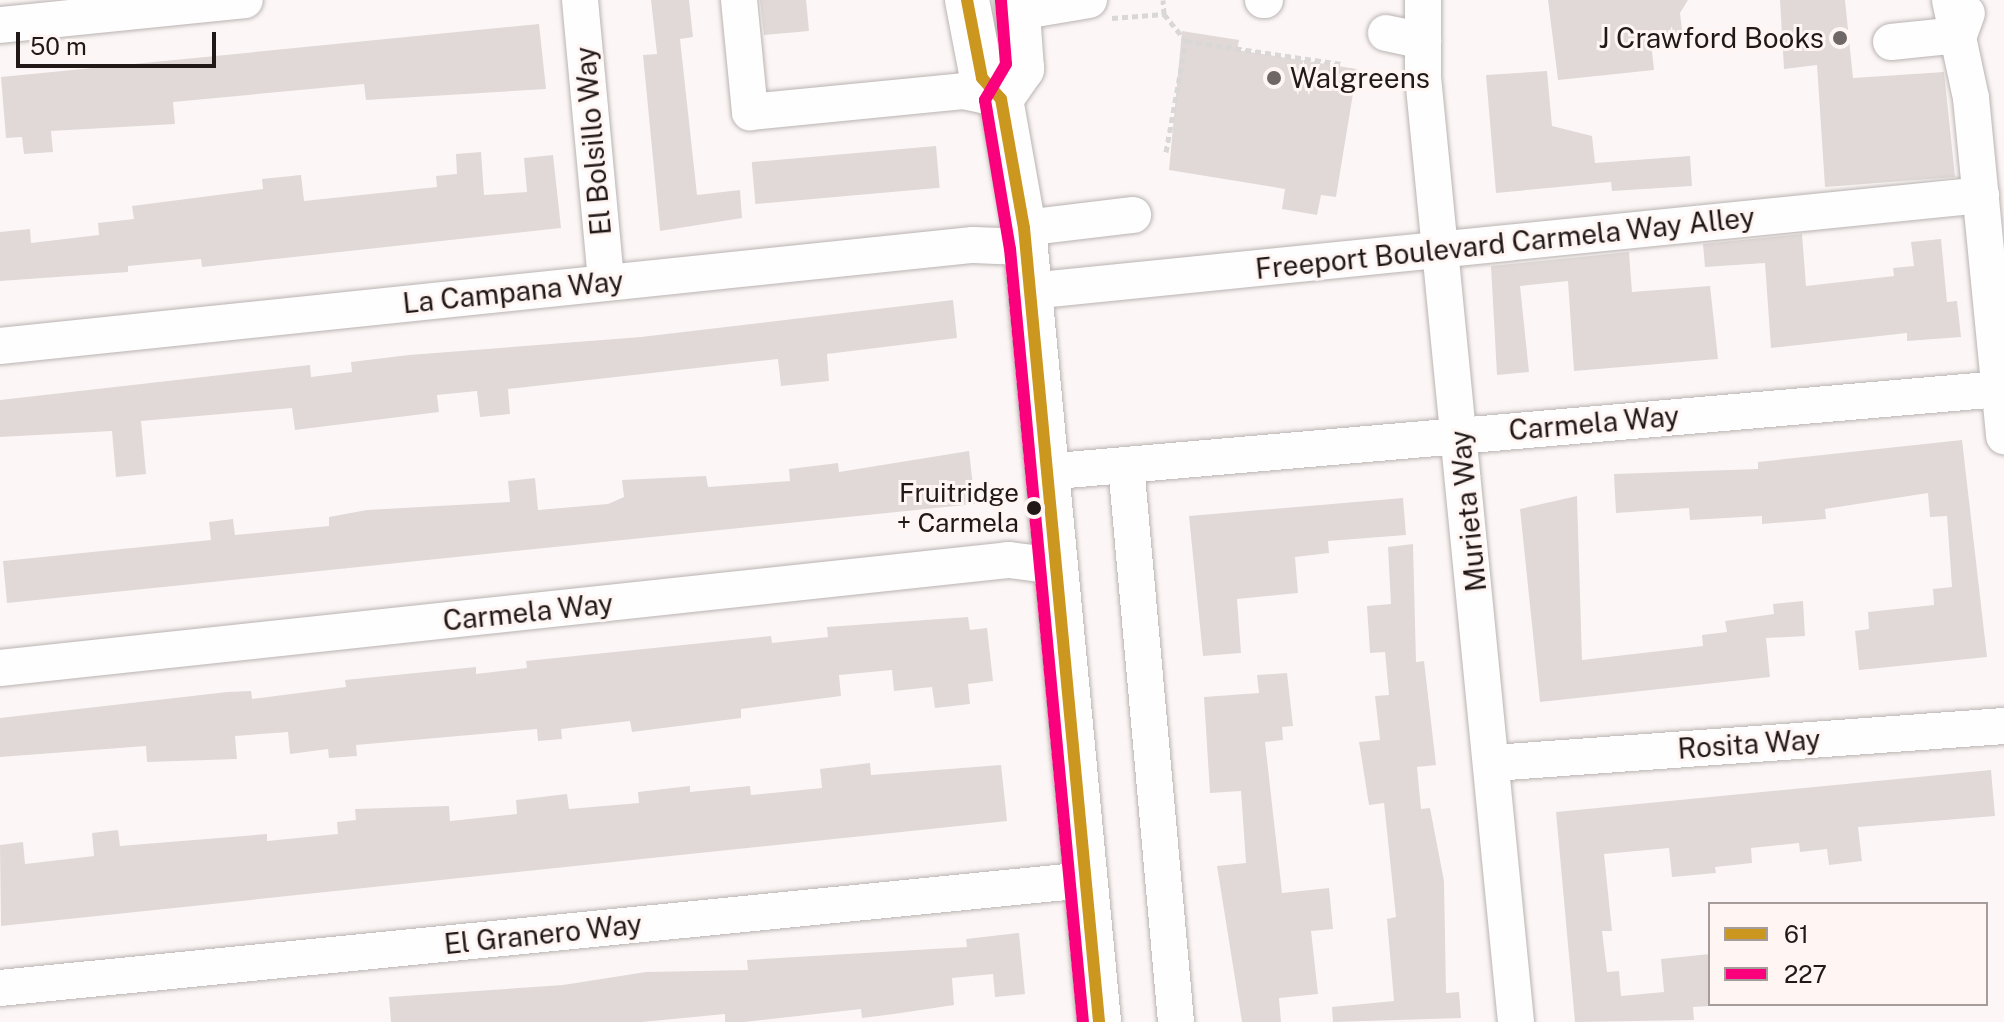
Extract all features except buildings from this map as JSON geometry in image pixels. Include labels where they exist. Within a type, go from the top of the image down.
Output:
[{"type":"main road","points":[[1001,99],[1022,69],[1018,4]]},
{"type":"main road","points":[[966,22],[982,78],[1001,99],[1025,238],[1099,1022]]},
{"type":"street","points":[[0,25],[245,0]]},
{"type":"street","name":"El Bolsillo Way","points":[[580,0],[606,282]]},
{"type":"street","points":[[739,0],[750,112],[963,91],[1001,99]]},
{"type":"street","points":[[1018,4],[1089,0]]},
{"type":"street","name":"Murieta Way","points":[[1423,0],[1423,41],[1439,249],[1494,763],[1516,1022]]},
{"type":"street","points":[[1950,0],[1959,35],[1988,98],[1981,195],[2004,436]]},
{"type":"street","points":[[1959,35],[1971,0]]},
{"type":"street","points":[[1386,33],[1423,41]]},
{"type":"street","points":[[1891,42],[1959,35]]},
{"type":"street","name":"Freeport Boulevard Carmela Way Alley","points":[[1030,291],[1981,195]]},
{"type":"street","name":"La Campana Way","points":[[0,346],[973,245],[1025,238],[1133,215]]},
{"type":"street","name":"Carmela Way","points":[[1045,472],[1999,389]]},
{"type":"street","points":[[1126,465],[1176,1022]]},
{"type":"street","name":"Carmela Way","points":[[0,668],[1009,560],[1056,566]]},
{"type":"street","name":"Rosita Way","points":[[1494,763],[2004,726]]},
{"type":"street","name":"El Granero Way","points":[[0,988],[1086,880]]},
{"type":"path","points":[[1164,14],[1186,41],[1341,64]]},
{"type":"path","points":[[1166,152],[1186,41]]},
{"type":"transit line","name":"61","points":[[967,0],[982,78],[1001,99],[1024,228],[1099,1022]]},
{"type":"transit line","name":"227","points":[[1001,1],[1006,64],[985,100],[1010,249],[1083,1022]]},
{"type":"place","name":"J Crawford Books","points":[[1840,38]]},
{"type":"place","name":"Walgreens","points":[[1274,78]]},
{"type":"place","name":"Fruitridge + Carmela","points":[[1034,508]]}]
